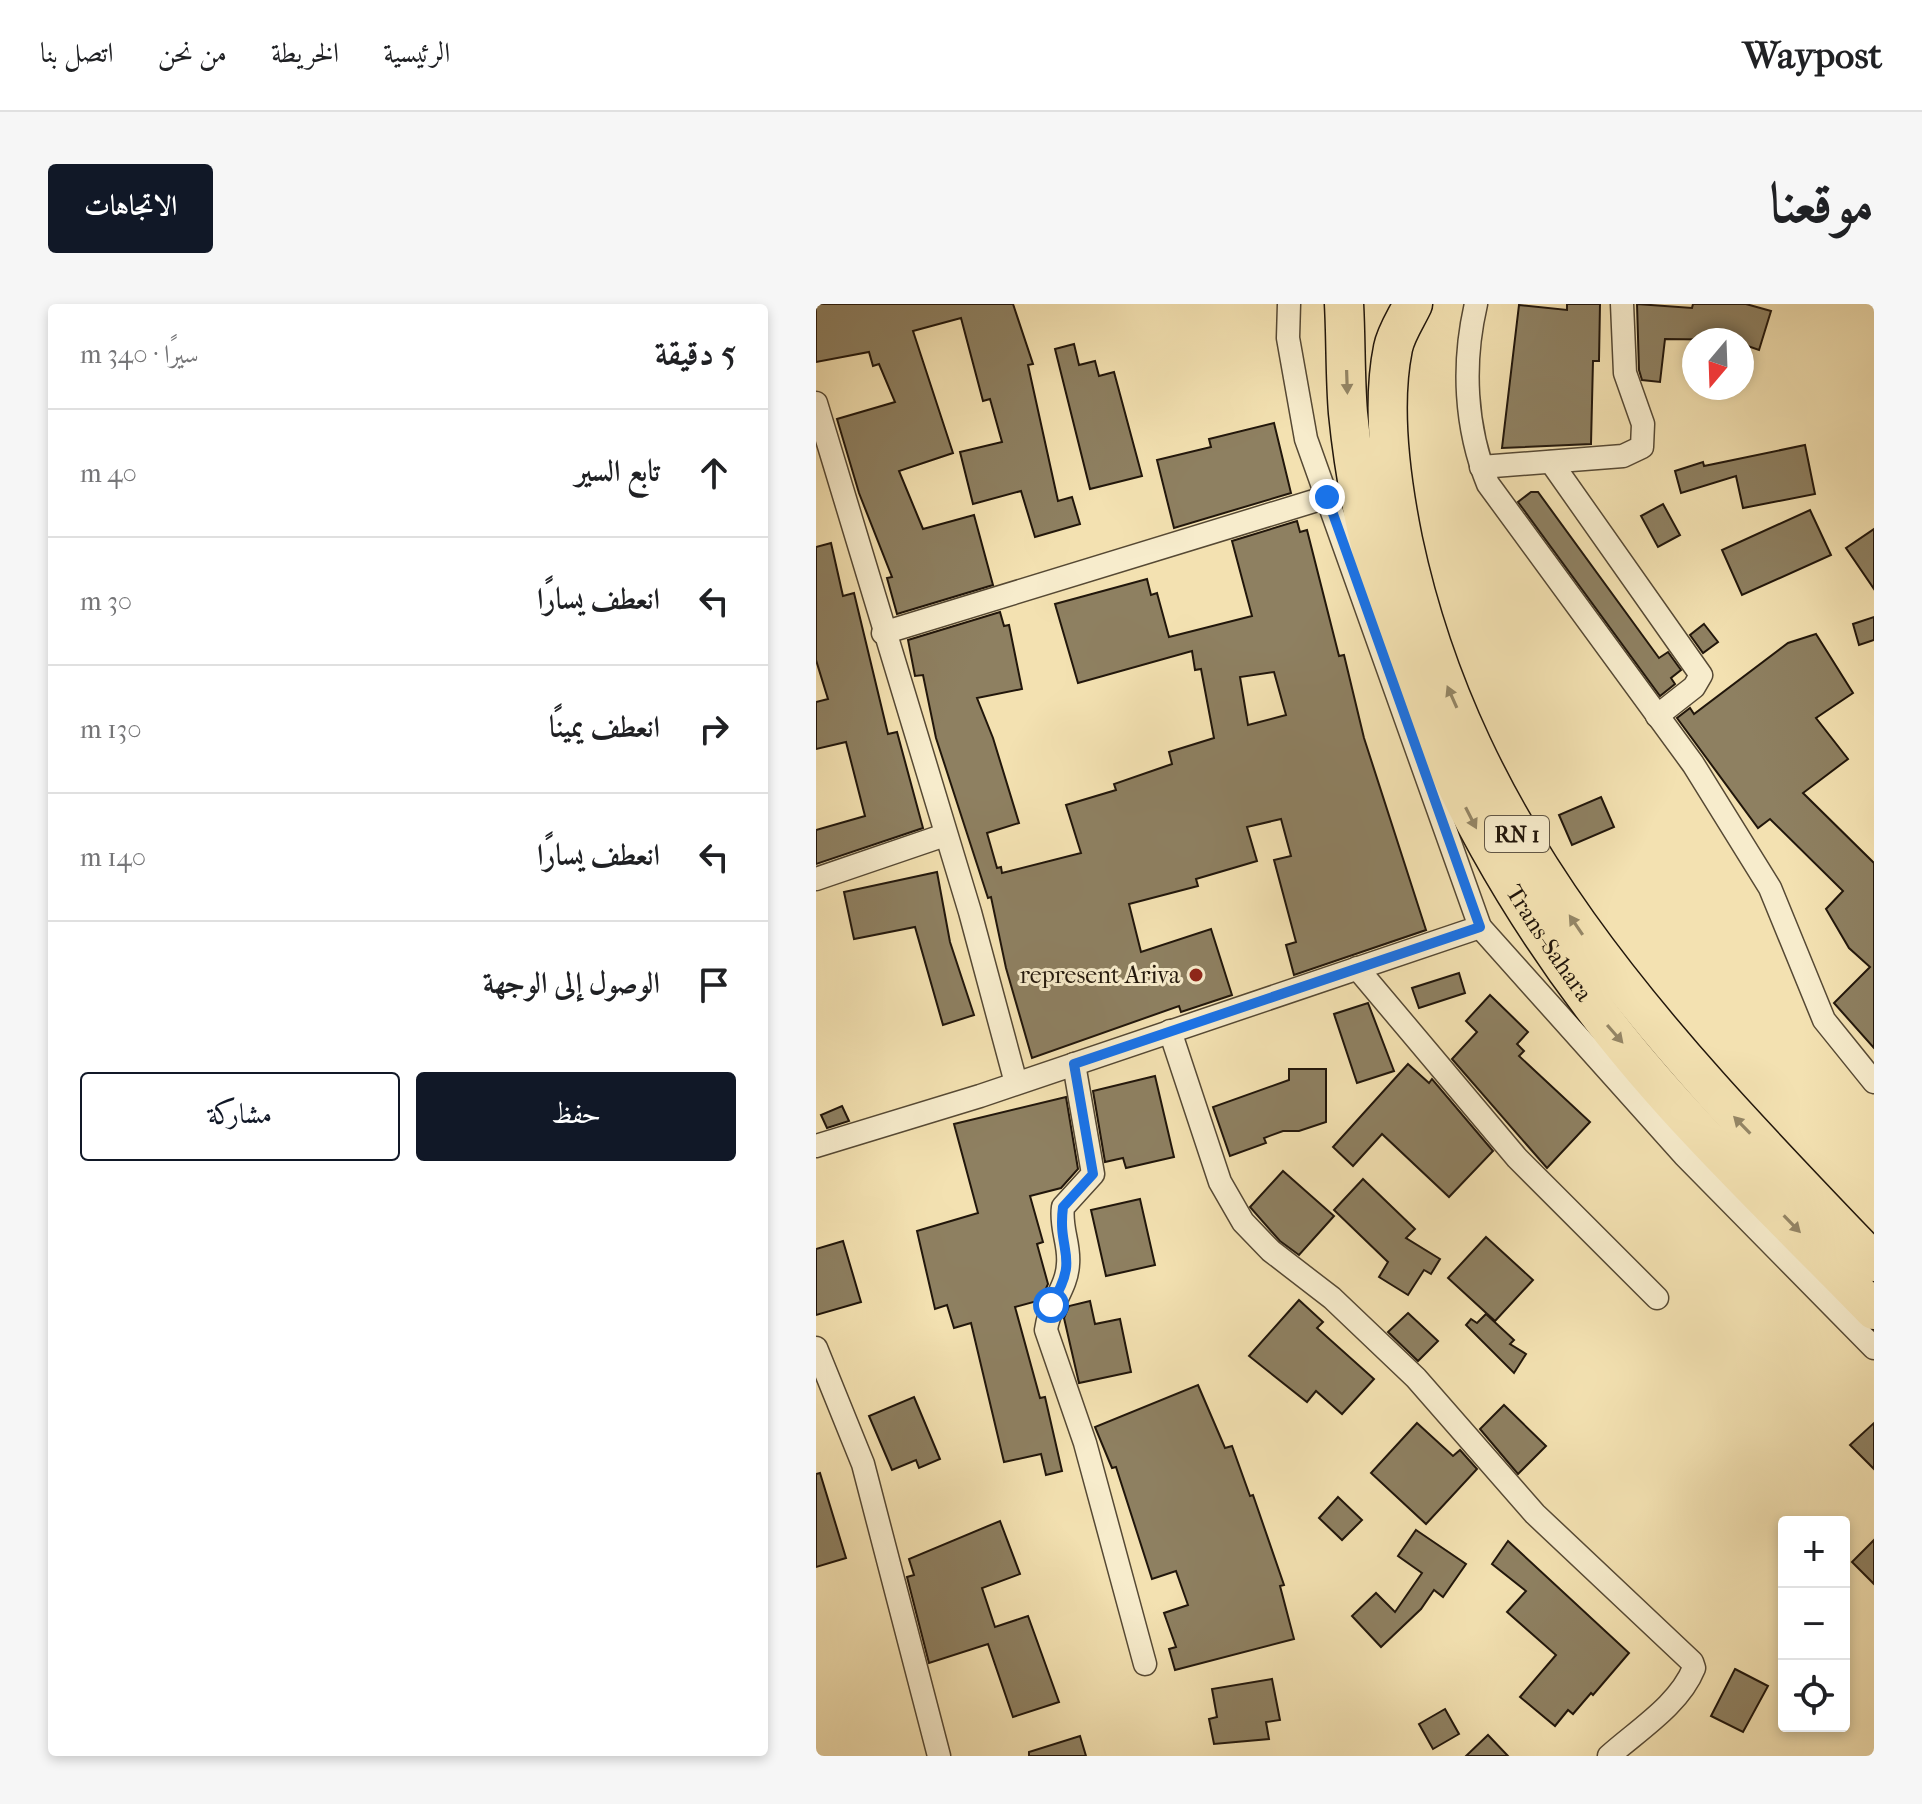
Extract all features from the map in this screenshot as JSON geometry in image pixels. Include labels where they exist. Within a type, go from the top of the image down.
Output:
[{"type":"highway","name":"Trans-Sahara","points":[[1344,304],[1348,413],[1368,527],[1403,656],[1452,776],[1487,849],[1535,924],[1603,1019],[1689,1118],[1874,1310]]},
{"type":"highway","points":[[1351,304],[1378,316],[1392,314],[1411,304]]},
{"type":"highway","name":"Trans-Sahara","points":[[1411,304],[1393,346],[1389,423],[1394,497],[1413,583],[1439,668],[1477,755],[1534,862],[1586,939],[1722,1104],[1874,1262]]},
{"type":"street","points":[[1289,304],[1288,338],[1306,439],[1480,927],[1684,1155],[1874,1348]]},
{"type":"street","points":[[1476,304],[1468,338],[1469,412],[1481,467],[1488,484],[1693,764],[1770,888],[1824,1020],[1874,1082]]},
{"type":"street","points":[[1481,467],[1623,456],[1642,447],[1643,424],[1625,373],[1622,304]]},
{"type":"street","points":[[816,403],[1016,1083]]},
{"type":"street","points":[[1551,462],[1701,675],[1694,687],[1657,716]]},
{"type":"street","points":[[883,633],[1327,497]]},
{"type":"street","points":[[816,879],[945,835]]},
{"type":"street","points":[[816,1146],[1074,1064],[1480,927]]},
{"type":"street","points":[[1357,968],[1517,1158],[1657,1298]]},
{"type":"street","points":[[1170,1031],[1220,1182],[1243,1222],[1271,1251],[1332,1298],[1416,1378],[1535,1514],[1692,1662],[1694,1668],[1689,1680],[1672,1700],[1609,1756]]},
{"type":"street","points":[[1074,1064],[1093,1174],[1063,1207],[1062,1233],[1068,1247],[1068,1266],[1064,1284],[1047,1315],[1046,1330],[1085,1443],[1145,1664]]},
{"type":"street","points":[[816,1348],[863,1464],[908,1627],[939,1756]]},
{"type":"building","points":[[816,304],[1013,304],[1033,364],[1028,365],[1058,501],[1072,497],[1080,524],[1035,537],[1021,491],[973,504],[960,452],[1002,442],[990,399],[983,401],[961,318],[913,331],[953,453],[899,471],[923,529],[974,515],[993,585],[897,614],[887,578],[892,577],[859,493],[837,419],[895,402],[879,364],[873,366],[869,352],[816,362]]},
{"type":"building","points":[[1567,304],[1600,304],[1599,361],[1593,361],[1591,444],[1502,448],[1519,305],[1567,310]]},
{"type":"building","points":[[1637,304],[1692,308],[1693,304],[1746,304],[1771,311],[1759,350],[1754,348],[1754,328],[1682,328],[1682,339],[1665,339],[1660,382],[1642,380]]},
{"type":"building","points":[[1074,344],[1079,365],[1095,361],[1099,376],[1114,372],[1142,476],[1090,489],[1055,349]]},
{"type":"building","points":[[1274,423],[1291,493],[1174,528],[1157,460],[1211,447],[1209,439]]},
{"type":"building","points":[[1805,445],[1815,494],[1743,508],[1736,476],[1681,493],[1675,471],[1703,462],[1704,466]]},
{"type":"building","points":[[1531,492],[1538,492],[1659,658],[1668,652],[1681,670],[1671,678],[1675,684],[1660,696],[1518,502]]},
{"type":"building","points":[[1663,504],[1680,535],[1658,547],[1641,516]]},
{"type":"building","points":[[1810,510],[1831,555],[1742,595],[1722,550]]},
{"type":"building","points":[[1297,521],[1300,532],[1307,530],[1339,656],[1344,655],[1364,738],[1426,930],[1294,975],[1286,945],[1296,942],[1274,860],[1291,856],[1281,819],[1247,827],[1257,861],[1196,879],[1198,886],[1129,904],[1141,952],[1211,929],[1232,995],[1181,1012],[1179,1006],[1032,1058],[1006,968],[991,897],[988,898],[936,738],[923,675],[915,676],[908,640],[1000,612],[1004,626],[1009,625],[1022,689],[977,698],[993,738],[1019,823],[987,833],[997,868],[1001,867],[1002,873],[1081,853],[1066,805],[1116,790],[1114,784],[1172,764],[1169,752],[1214,738],[1201,669],[1195,670],[1192,651],[1078,683],[1055,604],[1147,579],[1151,595],[1157,593],[1169,637],[1252,616],[1232,541]],"holes":[[[1274,672],[1286,715],[1248,725],[1240,677]]]},
{"type":"building","points":[[1874,529],[1874,589],[1846,548]]},
{"type":"building","points":[[831,543],[843,596],[854,593],[888,734],[897,732],[923,828],[816,864],[816,830],[865,816],[846,742],[816,749],[816,702],[828,699],[816,660],[816,547]]},
{"type":"building","points":[[1874,617],[1874,640],[1859,645],[1853,624]]},
{"type":"building","points":[[1704,624],[1718,642],[1703,653],[1690,635]]},
{"type":"building","points":[[1816,634],[1853,693],[1816,718],[1848,759],[1803,793],[1874,863],[1874,1048],[1834,1003],[1870,967],[1849,948],[1826,909],[1843,891],[1770,819],[1758,828],[1677,718],[1690,708],[1694,714],[1788,643]]},
{"type":"building","points":[[1601,797],[1614,827],[1572,845],[1559,815]]},
{"type":"building","points":[[937,872],[950,942],[974,1015],[943,1025],[915,927],[854,939],[844,892]]},
{"type":"building","points":[[1459,973],[1465,993],[1419,1008],[1412,988]]},
{"type":"building","points":[[1490,995],[1528,1032],[1517,1044],[1524,1051],[1519,1056],[1590,1122],[1547,1168],[1452,1059],[1477,1032],[1466,1021]]},
{"type":"building","points":[[1368,1003],[1394,1071],[1357,1083],[1334,1014]]},
{"type":"building","points":[[1408,1064],[1429,1083],[1432,1079],[1493,1151],[1449,1197],[1382,1134],[1353,1166],[1333,1147]]},
{"type":"building","points":[[1289,1069],[1326,1069],[1326,1122],[1299,1131],[1283,1131],[1264,1138],[1266,1143],[1230,1156],[1213,1107],[1289,1080]]},
{"type":"building","points":[[1155,1076],[1174,1157],[1126,1168],[1123,1158],[1105,1162],[1093,1091]]},
{"type":"building","points":[[1066,1097],[1078,1169],[1061,1188],[1030,1196],[1043,1242],[1037,1244],[1048,1284],[1041,1300],[1015,1307],[1040,1398],[1045,1397],[1062,1471],[1046,1475],[1041,1454],[1004,1462],[971,1323],[954,1328],[947,1305],[935,1309],[917,1231],[978,1213],[954,1124]]},
{"type":"building","points":[[842,1106],[849,1121],[827,1128],[821,1115]]},
{"type":"building","points":[[1283,1171],[1334,1216],[1299,1255],[1280,1241],[1250,1207]]},
{"type":"building","points":[[1363,1179],[1415,1229],[1406,1238],[1440,1259],[1431,1274],[1424,1270],[1408,1295],[1379,1277],[1388,1262],[1334,1210]]},
{"type":"building","points":[[1140,1199],[1155,1265],[1106,1276],[1091,1210]]},
{"type":"building","points":[[1486,1237],[1533,1280],[1495,1321],[1448,1278]]},
{"type":"building","points":[[843,1241],[861,1302],[816,1315],[816,1249]]},
{"type":"building","points":[[1299,1300],[1323,1322],[1317,1328],[1374,1379],[1342,1414],[1316,1391],[1307,1402],[1249,1356]]},
{"type":"building","points":[[1090,1301],[1095,1324],[1120,1319],[1131,1372],[1079,1383],[1064,1318],[1069,1306]]},
{"type":"building","points":[[1408,1313],[1438,1341],[1418,1361],[1388,1332]]},
{"type":"building","points":[[1486,1314],[1514,1340],[1510,1344],[1526,1354],[1514,1373],[1466,1325],[1471,1319],[1477,1323]]},
{"type":"building","points":[[1198,1385],[1225,1448],[1232,1446],[1250,1496],[1253,1495],[1284,1585],[1280,1586],[1294,1639],[1175,1670],[1169,1649],[1176,1647],[1164,1613],[1188,1605],[1176,1571],[1152,1579],[1116,1467],[1112,1468],[1095,1427]]},
{"type":"building","points":[[914,1397],[940,1459],[919,1468],[916,1460],[892,1470],[869,1416]]},
{"type":"building","points":[[1504,1405],[1546,1446],[1518,1474],[1480,1429]]},
{"type":"building","points":[[1417,1423],[1453,1456],[1460,1450],[1477,1469],[1426,1524],[1371,1473]]},
{"type":"building","points":[[1874,1423],[1874,1469],[1850,1445]]},
{"type":"building","points":[[820,1473],[846,1558],[816,1567],[816,1474]]},
{"type":"building","points":[[1338,1497],[1362,1520],[1342,1540],[1319,1518]]},
{"type":"building","points":[[1000,1521],[1020,1574],[982,1588],[995,1627],[1028,1616],[1059,1702],[1013,1717],[988,1644],[929,1663],[907,1577],[914,1575],[909,1559]]},
{"type":"building","points":[[1416,1530],[1466,1564],[1443,1597],[1434,1590],[1421,1609],[1381,1647],[1352,1616],[1376,1593],[1395,1612],[1422,1573],[1398,1556]]},
{"type":"building","points":[[1874,1540],[1874,1584],[1852,1562]]},
{"type":"building","points":[[1508,1541],[1629,1653],[1593,1695],[1591,1693],[1573,1714],[1568,1710],[1555,1726],[1520,1697],[1556,1655],[1507,1612],[1526,1591],[1492,1564]]},
{"type":"building","points":[[1735,1669],[1768,1686],[1743,1732],[1711,1716]]},
{"type":"building","points":[[1272,1679],[1280,1720],[1266,1722],[1269,1739],[1214,1744],[1209,1719],[1217,1717],[1212,1689]]},
{"type":"building","points":[[1445,1709],[1459,1734],[1433,1749],[1419,1724]]},
{"type":"building","points":[[1488,1735],[1508,1756],[1466,1756]]},
{"type":"building","points":[[1080,1736],[1086,1756],[1029,1756],[1029,1752]]},
{"type":"place","name":"represent Ariva","points":[[1196,975]]},
{"type":"route","points":[[1051,1305],[1064,1284],[1068,1266],[1068,1247],[1062,1233],[1063,1207],[1073,1192],[1093,1174],[1074,1064],[1480,927],[1327,497]]}]
